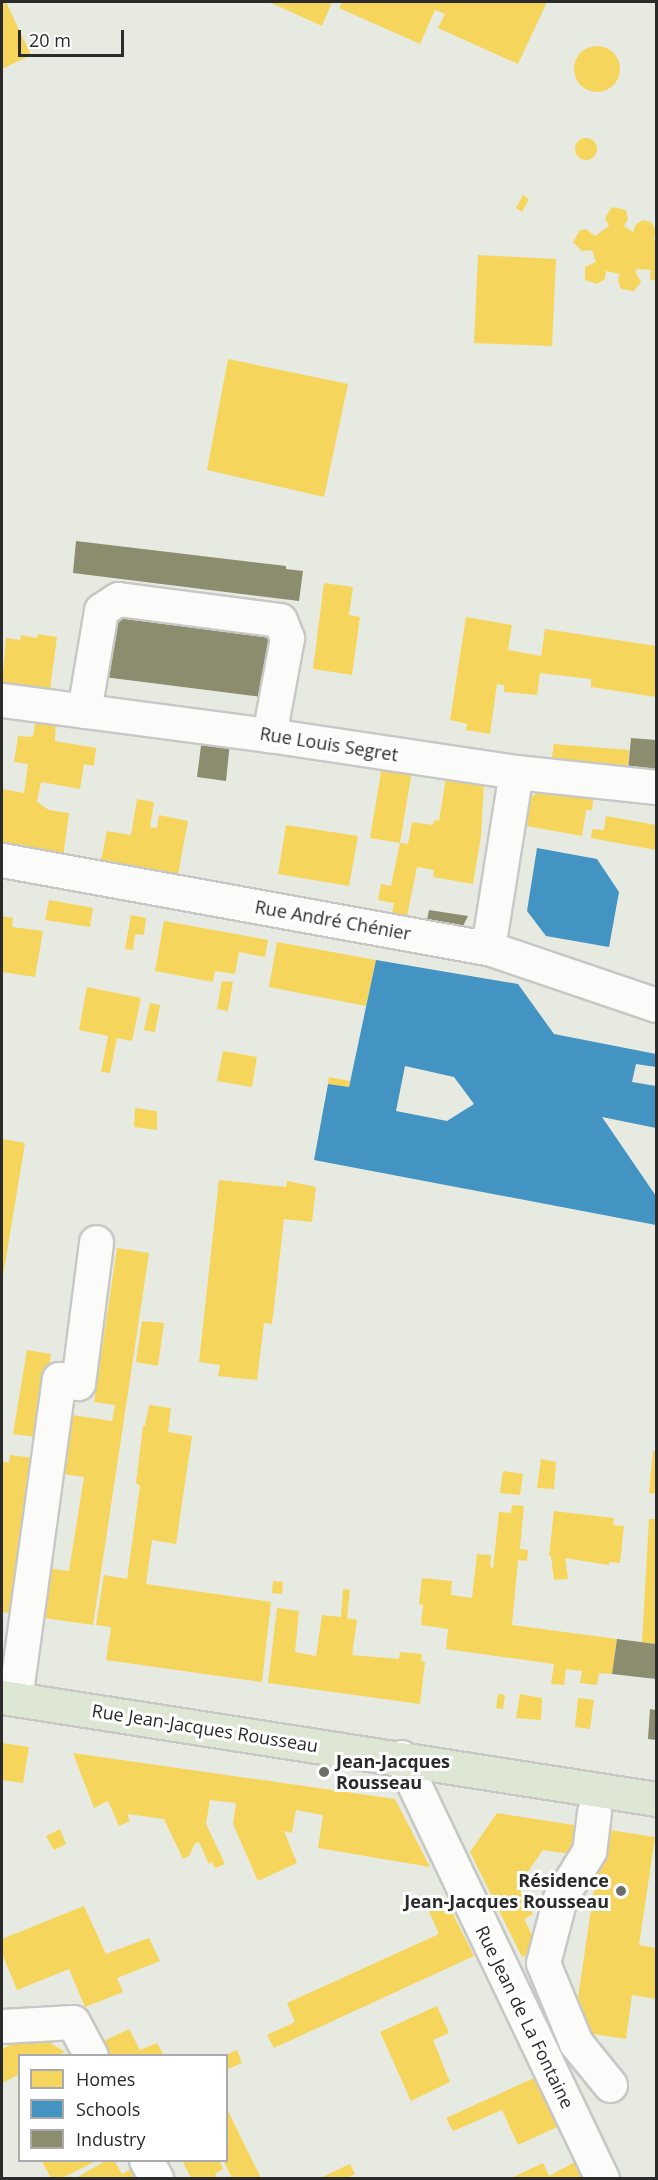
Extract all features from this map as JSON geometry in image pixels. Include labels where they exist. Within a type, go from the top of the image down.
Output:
[{"type":"main road","name":"Rue Jean-Jacques Rousseau","points":[[8,1698],[401,1757],[657,1799]]},
{"type":"street","points":[[84,711],[101,610],[118,599],[280,620],[287,638],[269,735]]},
{"type":"street","name":"Rue Louis Segret","points":[[2,700],[269,735],[516,772],[657,787]]},
{"type":"street","points":[[488,948],[516,772]]},
{"type":"street","name":"Rue André Chénier","points":[[2,860],[488,948],[657,1005]]},
{"type":"street","points":[[8,1698],[59,1379],[78,1383],[96,1242]]},
{"type":"street","name":"Rue Jean de La Fontaine","points":[[401,1757],[602,2178]]},
{"type":"street","points":[[594,1812],[589,1851],[560,1898],[543,1963],[576,2043],[609,2085]]},
{"type":"street","points":[[2,2026],[73,2022],[90,2054]]},
{"type":"street","points":[[148,2162],[156,2178]]},
{"type":"building: Homes","points":[[2,2],[6,2],[31,55],[2,69]]},
{"type":"building: Homes","points":[[269,2],[332,2],[322,26]]},
{"type":"building: Homes","points":[[342,2],[547,2],[518,64],[438,28],[445,14],[435,10],[420,44],[339,8]]},
{"type":"building: Homes","points":[[597,46],[613,53],[620,69],[613,85],[597,92],[581,85],[574,69],[581,53]]},
{"type":"building: Homes","points":[[586,138],[594,141],[597,149],[594,157],[586,160],[578,157],[575,149],[578,141]]},
{"type":"building: Homes","points":[[523,195],[529,199],[522,212],[516,208]]},
{"type":"building: Homes","points":[[612,207],[626,210],[628,219],[624,226],[633,232],[636,224],[644,220],[651,222],[656,230],[654,239],[656,241],[656,280],[650,280],[651,270],[637,269],[635,271],[641,282],[634,291],[621,289],[618,280],[620,274],[606,271],[605,279],[597,284],[585,280],[585,267],[596,262],[592,250],[582,251],[573,242],[580,230],[586,229],[595,236],[609,226],[605,218]]},
{"type":"building: Homes","points":[[478,255],[556,259],[552,346],[474,343]]},
{"type":"building: Homes","points":[[228,359],[348,384],[324,497],[207,470]]},
{"type":"building: Homes","points":[[324,583],[353,587],[349,615],[360,617],[352,675],[313,669]]},
{"type":"building: Homes","points":[[466,617],[512,625],[508,650],[541,656],[545,629],[656,646],[656,697],[591,687],[591,679],[540,673],[537,695],[504,692],[504,685],[497,684],[490,734],[466,730],[467,724],[450,720]]},
{"type":"building: Homes","points":[[38,634],[57,637],[49,697],[26,687],[2,684],[6,638],[20,640],[21,635],[37,638]]},
{"type":"building: Homes","points":[[36,716],[56,719],[55,741],[96,748],[94,766],[84,764],[80,789],[41,782],[37,802],[49,810],[69,813],[63,858],[2,846],[2,789],[24,793],[28,764],[14,762],[18,736],[33,737]]},
{"type":"building: Homes","points":[[554,744],[629,750],[628,770],[551,763]]},
{"type":"building: Homes","points":[[382,767],[412,771],[400,843],[370,838]]},
{"type":"building: Homes","points":[[446,777],[484,783],[481,836],[473,884],[433,877],[434,870],[417,867],[406,921],[391,918],[394,903],[378,900],[381,884],[391,886],[400,843],[408,844],[412,822],[433,825],[434,820],[439,821]]},
{"type":"building: Homes","points":[[546,787],[594,792],[592,810],[586,810],[582,836],[527,826],[530,798]]},
{"type":"building: Homes","points":[[137,799],[154,802],[150,827],[157,828],[159,815],[188,821],[177,880],[100,866],[107,831],[131,835]]},
{"type":"building: Homes","points":[[606,816],[656,825],[656,850],[591,838],[592,829],[604,830]]},
{"type":"building: Homes","points":[[286,825],[358,836],[349,886],[278,874]]},
{"type":"building: Homes","points":[[49,900],[93,908],[90,927],[45,920]]},
{"type":"building: Homes","points":[[131,915],[146,918],[144,935],[135,934],[133,950],[125,949]]},
{"type":"building: Homes","points":[[2,916],[13,918],[12,927],[43,931],[35,977],[2,972]]},
{"type":"building: Homes","points":[[164,921],[268,940],[265,957],[239,952],[235,974],[215,971],[213,982],[155,971]]},
{"type":"building: Homes","points":[[277,942],[376,960],[366,1006],[269,987]]},
{"type":"building: Homes","points":[[222,981],[233,982],[228,1011],[217,1009]]},
{"type":"building: Homes","points":[[87,987],[141,998],[132,1041],[117,1038],[110,1073],[101,1072],[108,1036],[79,1030]]},
{"type":"building: Homes","points":[[150,1003],[160,1005],[155,1032],[144,1030]]},
{"type":"building: Homes","points":[[223,1051],[257,1057],[252,1087],[217,1081]]},
{"type":"building: Homes","points":[[329,1077],[350,1081],[349,1087],[328,1084]]},
{"type":"building: Homes","points":[[135,1108],[157,1111],[157,1130],[134,1127]]},
{"type":"building: Homes","points":[[2,1139],[25,1143],[3,1276],[2,1276]]},
{"type":"building: Homes","points":[[219,1180],[286,1187],[287,1181],[316,1187],[312,1222],[284,1219],[272,1324],[264,1323],[257,1380],[218,1376],[220,1365],[199,1362]]},
{"type":"building: Homes","points":[[117,1248],[149,1253],[93,1625],[2,1612],[2,1461],[9,1463],[10,1455],[34,1458],[38,1567],[69,1571],[84,1477],[50,1472],[59,1413],[112,1421],[115,1405],[94,1402]]},
{"type":"building: Homes","points":[[142,1321],[164,1323],[158,1366],[136,1362]]},
{"type":"building: Homes","points":[[27,1350],[51,1354],[37,1437],[13,1434]]},
{"type":"building: Homes","points":[[149,1405],[171,1408],[168,1432],[192,1436],[176,1544],[152,1540],[146,1584],[271,1602],[262,1682],[106,1660],[111,1627],[96,1625],[104,1575],[127,1579],[140,1486],[136,1483],[143,1426],[145,1426]]},
{"type":"building: Homes","points":[[653,1451],[656,1451],[656,1494],[649,1493]]},
{"type":"building: Homes","points":[[541,1459],[556,1462],[554,1489],[537,1488]]},
{"type":"building: Homes","points":[[503,1471],[523,1474],[520,1495],[500,1493]]},
{"type":"building: Homes","points":[[512,1505],[524,1506],[520,1549],[528,1550],[527,1561],[518,1560],[512,1625],[617,1639],[612,1674],[599,1673],[597,1685],[580,1683],[582,1671],[566,1669],[564,1685],[551,1684],[554,1664],[446,1649],[448,1629],[421,1625],[423,1605],[419,1604],[422,1578],[452,1581],[451,1595],[472,1598],[477,1554],[491,1555],[490,1567],[493,1568],[499,1512],[511,1513]]},
{"type":"building: Homes","points":[[554,1511],[614,1518],[613,1525],[624,1526],[620,1563],[609,1562],[609,1565],[565,1558],[568,1579],[554,1580],[551,1556],[549,1556]]},
{"type":"building: Homes","points":[[649,1519],[656,1519],[656,1644],[642,1642]]},
{"type":"building: Homes","points":[[273,1581],[283,1582],[282,1594],[272,1593]]},
{"type":"building: Homes","points":[[343,1589],[350,1590],[347,1618],[357,1620],[352,1655],[399,1659],[400,1652],[422,1654],[421,1661],[425,1662],[420,1704],[268,1683],[277,1608],[299,1611],[295,1652],[316,1656],[322,1615],[341,1617]]},
{"type":"building: Homes","points":[[498,1694],[505,1695],[503,1709],[496,1708]]},
{"type":"building: Homes","points":[[520,1694],[542,1698],[541,1720],[516,1718]]},
{"type":"building: Homes","points":[[578,1698],[594,1700],[590,1729],[575,1727]]},
{"type":"building: Homes","points":[[2,1743],[29,1747],[23,1783],[2,1780]]},
{"type":"building: Homes","points":[[73,1753],[395,1799],[430,1867],[318,1848],[323,1815],[296,1810],[292,1833],[284,1831],[297,1863],[258,1881],[233,1824],[236,1803],[210,1800],[206,1824],[225,1864],[215,1868],[212,1862],[209,1864],[199,1842],[195,1843],[189,1856],[183,1859],[164,1819],[127,1814],[130,1821],[119,1826],[108,1801],[94,1808]]},
{"type":"building: Homes","points":[[497,1813],[580,1826],[576,1855],[543,1850],[518,1886],[533,1914],[524,1919],[539,1949],[522,1957],[470,1852]]},
{"type":"building: Homes","points":[[60,1829],[66,1844],[54,1850],[46,1836]]},
{"type":"building: Homes","name":"Résidence Jean-Jacques Rousseau","points":[[603,1829],[655,1837],[639,1945],[656,1948],[656,1999],[632,1995],[626,2039],[573,2031]]},
{"type":"building: Homes","points":[[445,1898],[474,1956],[274,2048],[267,2035],[295,2022],[287,2003],[439,1934],[427,1907]]},
{"type":"building: Homes","points":[[84,1906],[106,1954],[149,1938],[160,1961],[117,1978],[123,1992],[85,2007],[69,1969],[17,1990],[2,1953],[2,1939]]},
{"type":"building: Homes","points":[[437,2006],[449,2033],[433,2040],[450,2082],[411,2101],[380,2032]]},
{"type":"building: Homes","points":[[129,2029],[140,2050],[157,2043],[163,2054],[108,2054],[102,2042]]},
{"type":"building: Homes","points":[[34,2033],[65,2052],[18,2054],[18,2075],[2,2083],[2,2049]]},
{"type":"building: Homes","points":[[237,2050],[242,2063],[228,2069],[228,2054]]},
{"type":"building: Homes","points":[[534,2078],[557,2127],[518,2145],[502,2110],[453,2131],[446,2118]]},
{"type":"building: Homes","points":[[228,2111],[261,2178],[232,2178],[224,2162],[228,2162]]},
{"type":"building: Homes","points":[[42,2162],[94,2162],[62,2178],[51,2178]]},
{"type":"building: Homes","points":[[104,2162],[115,2162],[122,2174],[139,2165],[145,2178],[76,2178]]},
{"type":"building: Homes","points":[[183,2162],[220,2162],[223,2169],[215,2174],[217,2178],[191,2178]]},
{"type":"building: Homes","points":[[575,2162],[583,2178],[511,2178],[543,2163],[549,2176]]},
{"type":"building: Homes","points":[[350,2164],[355,2174],[347,2178],[320,2178]]},
{"type":"building: Schools","points":[[537,848],[597,859],[619,892],[609,947],[546,936],[527,911]]},
{"type":"building: Schools","points":[[376,960],[518,984],[554,1034],[656,1054],[656,1067],[636,1064],[632,1082],[656,1086],[656,1128],[602,1117],[656,1196],[656,1225],[314,1160],[328,1084],[349,1087]],"holes":[[[405,1066],[454,1077],[474,1104],[447,1121],[396,1111]]]},
{"type":"building: Industry","points":[[76,541],[286,566],[286,569],[303,571],[299,601],[73,573]]},
{"type":"building: Industry","points":[[111,617],[278,639],[270,698],[104,677]]},
{"type":"building: Industry","points":[[202,738],[230,742],[226,781],[197,777]]},
{"type":"building: Industry","points":[[631,738],[656,740],[656,773],[628,770]]},
{"type":"building: Industry","points":[[429,910],[468,916],[463,926],[455,930],[426,925]]},
{"type":"building: Industry","points":[[617,1639],[656,1644],[656,1679],[612,1674]]},
{"type":"building: Industry","points":[[650,1709],[656,1710],[656,1740],[648,1739]]},
{"type":"place","name":"Jean-Jacques Rousseau","points":[[324,1772]]},
{"type":"place","name":"Résidence Jean-Jacques Rousseau","points":[[621,1891]]}]
